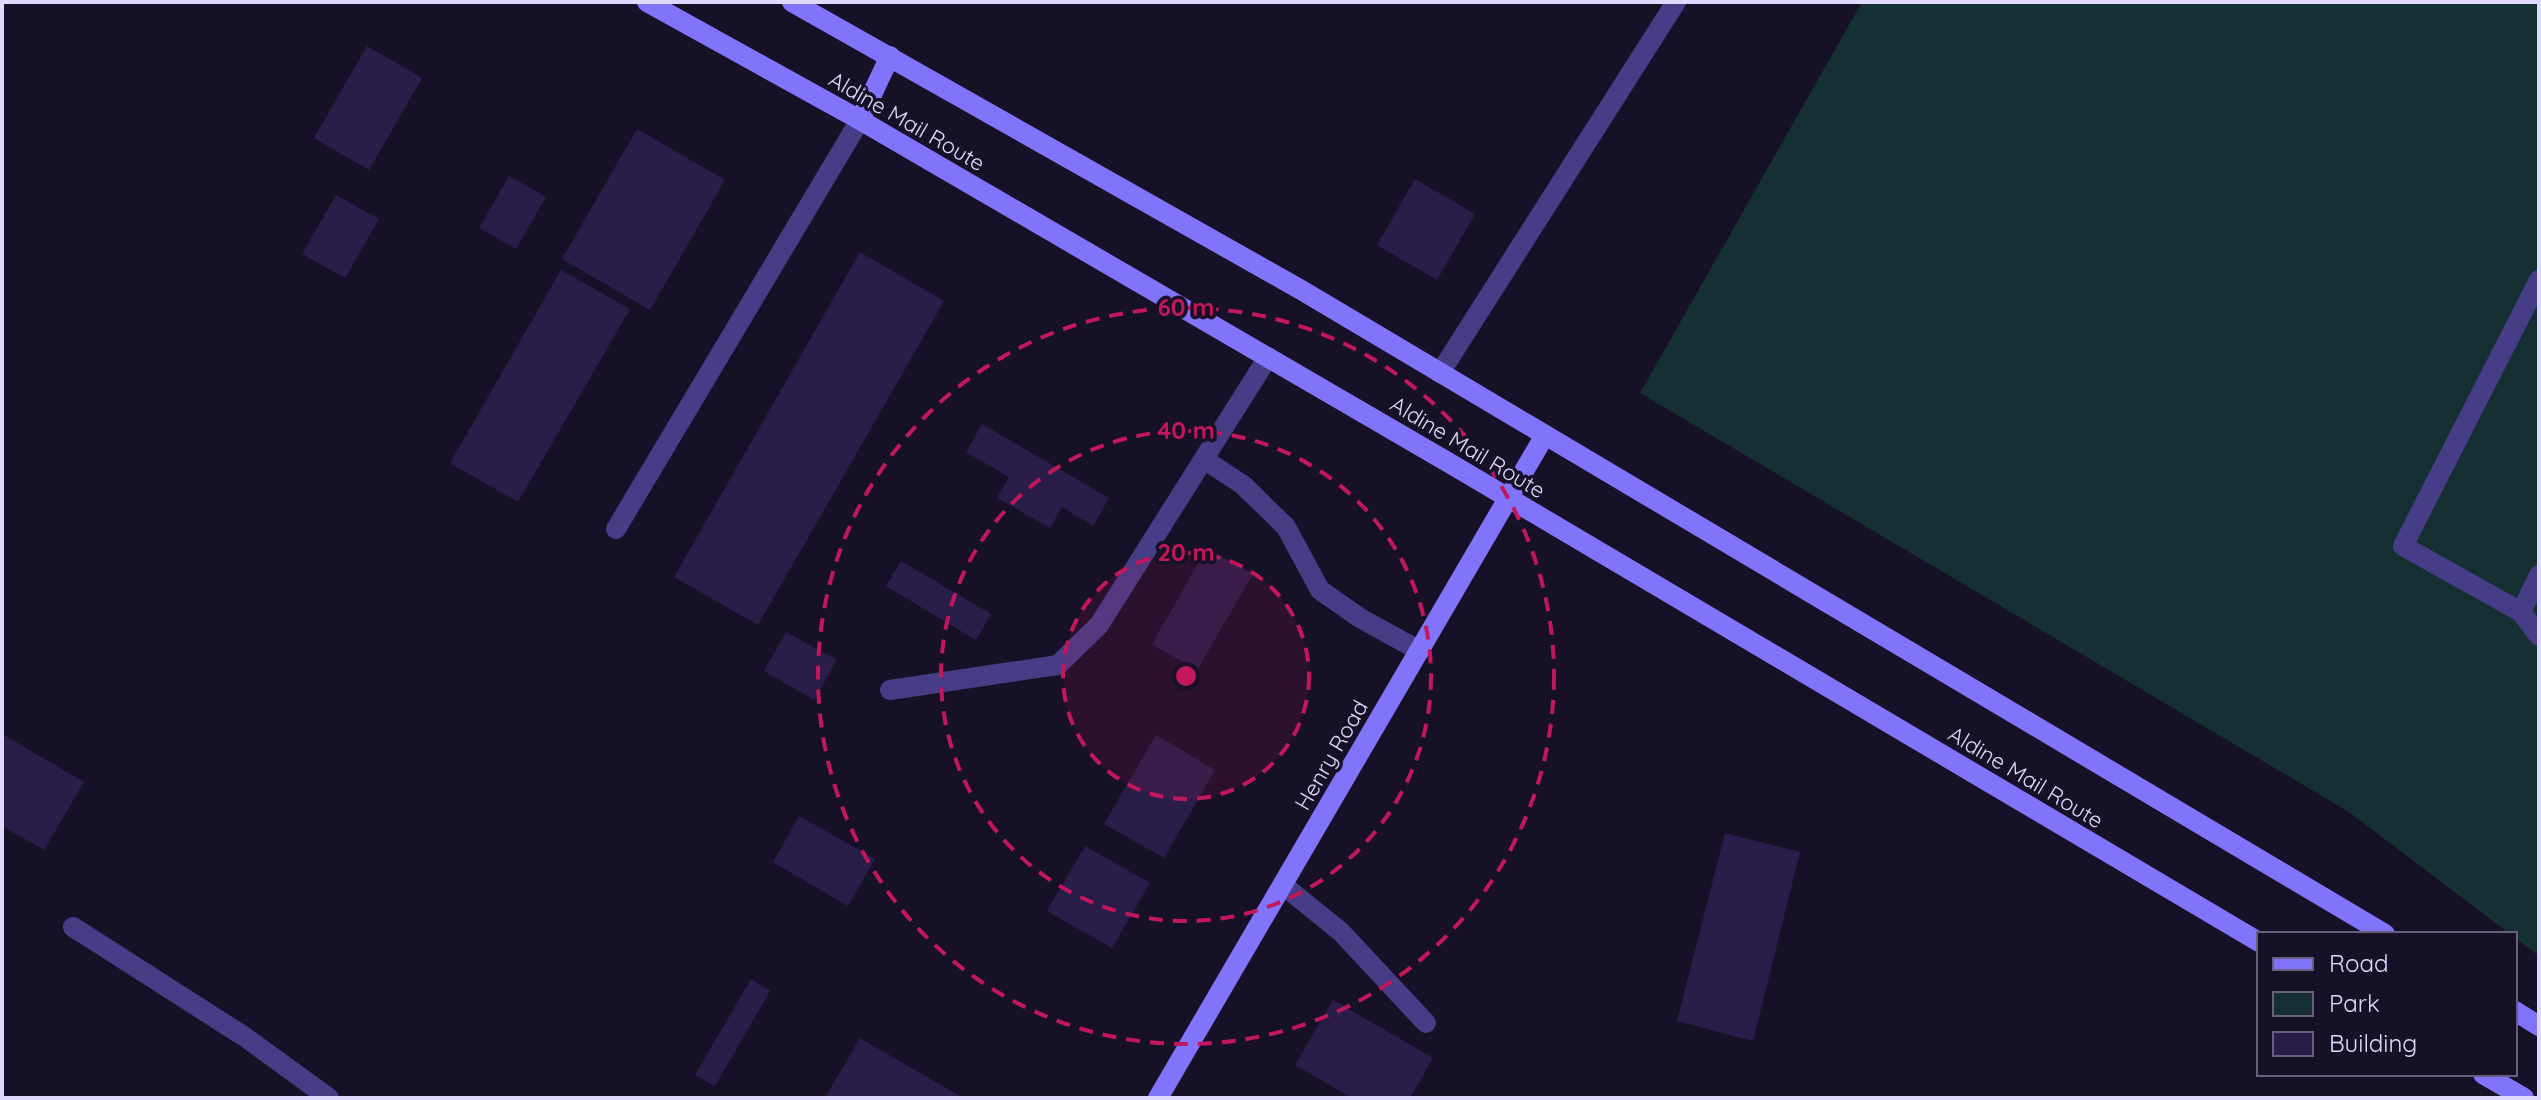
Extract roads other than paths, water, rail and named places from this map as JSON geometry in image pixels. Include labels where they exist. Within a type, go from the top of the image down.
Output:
[{"type":"main road","name":"Aldine Mail Route","points":[[647,2],[860,120],[1268,357],[2257,941]]},
{"type":"main road","points":[[792,2],[1440,373],[2382,932]]},
{"type":"main road","points":[[860,120],[890,56]]},
{"type":"main road","name":"Henry Road","points":[[1158,1098],[1545,435]]},
{"type":"main road","points":[[2517,1012],[2539,1026]]},
{"type":"main road","points":[[2486,1076],[2524,1098]]},
{"type":"lane","points":[[1440,373],[1676,2]]},
{"type":"lane","points":[[616,529],[860,120]]},
{"type":"lane","points":[[2539,280],[2403,546],[2521,612],[2539,636]]},
{"type":"lane","points":[[890,690],[1058,665],[1099,625],[1268,357]]},
{"type":"lane","points":[[1205,460],[1243,485],[1286,527],[1320,590],[1360,618],[1420,651]]},
{"type":"lane","points":[[2521,612],[2539,575]]},
{"type":"lane","points":[[1283,885],[1341,932],[1426,1023]]},
{"type":"lane","points":[[73,927],[245,1037],[329,1098]]}]
